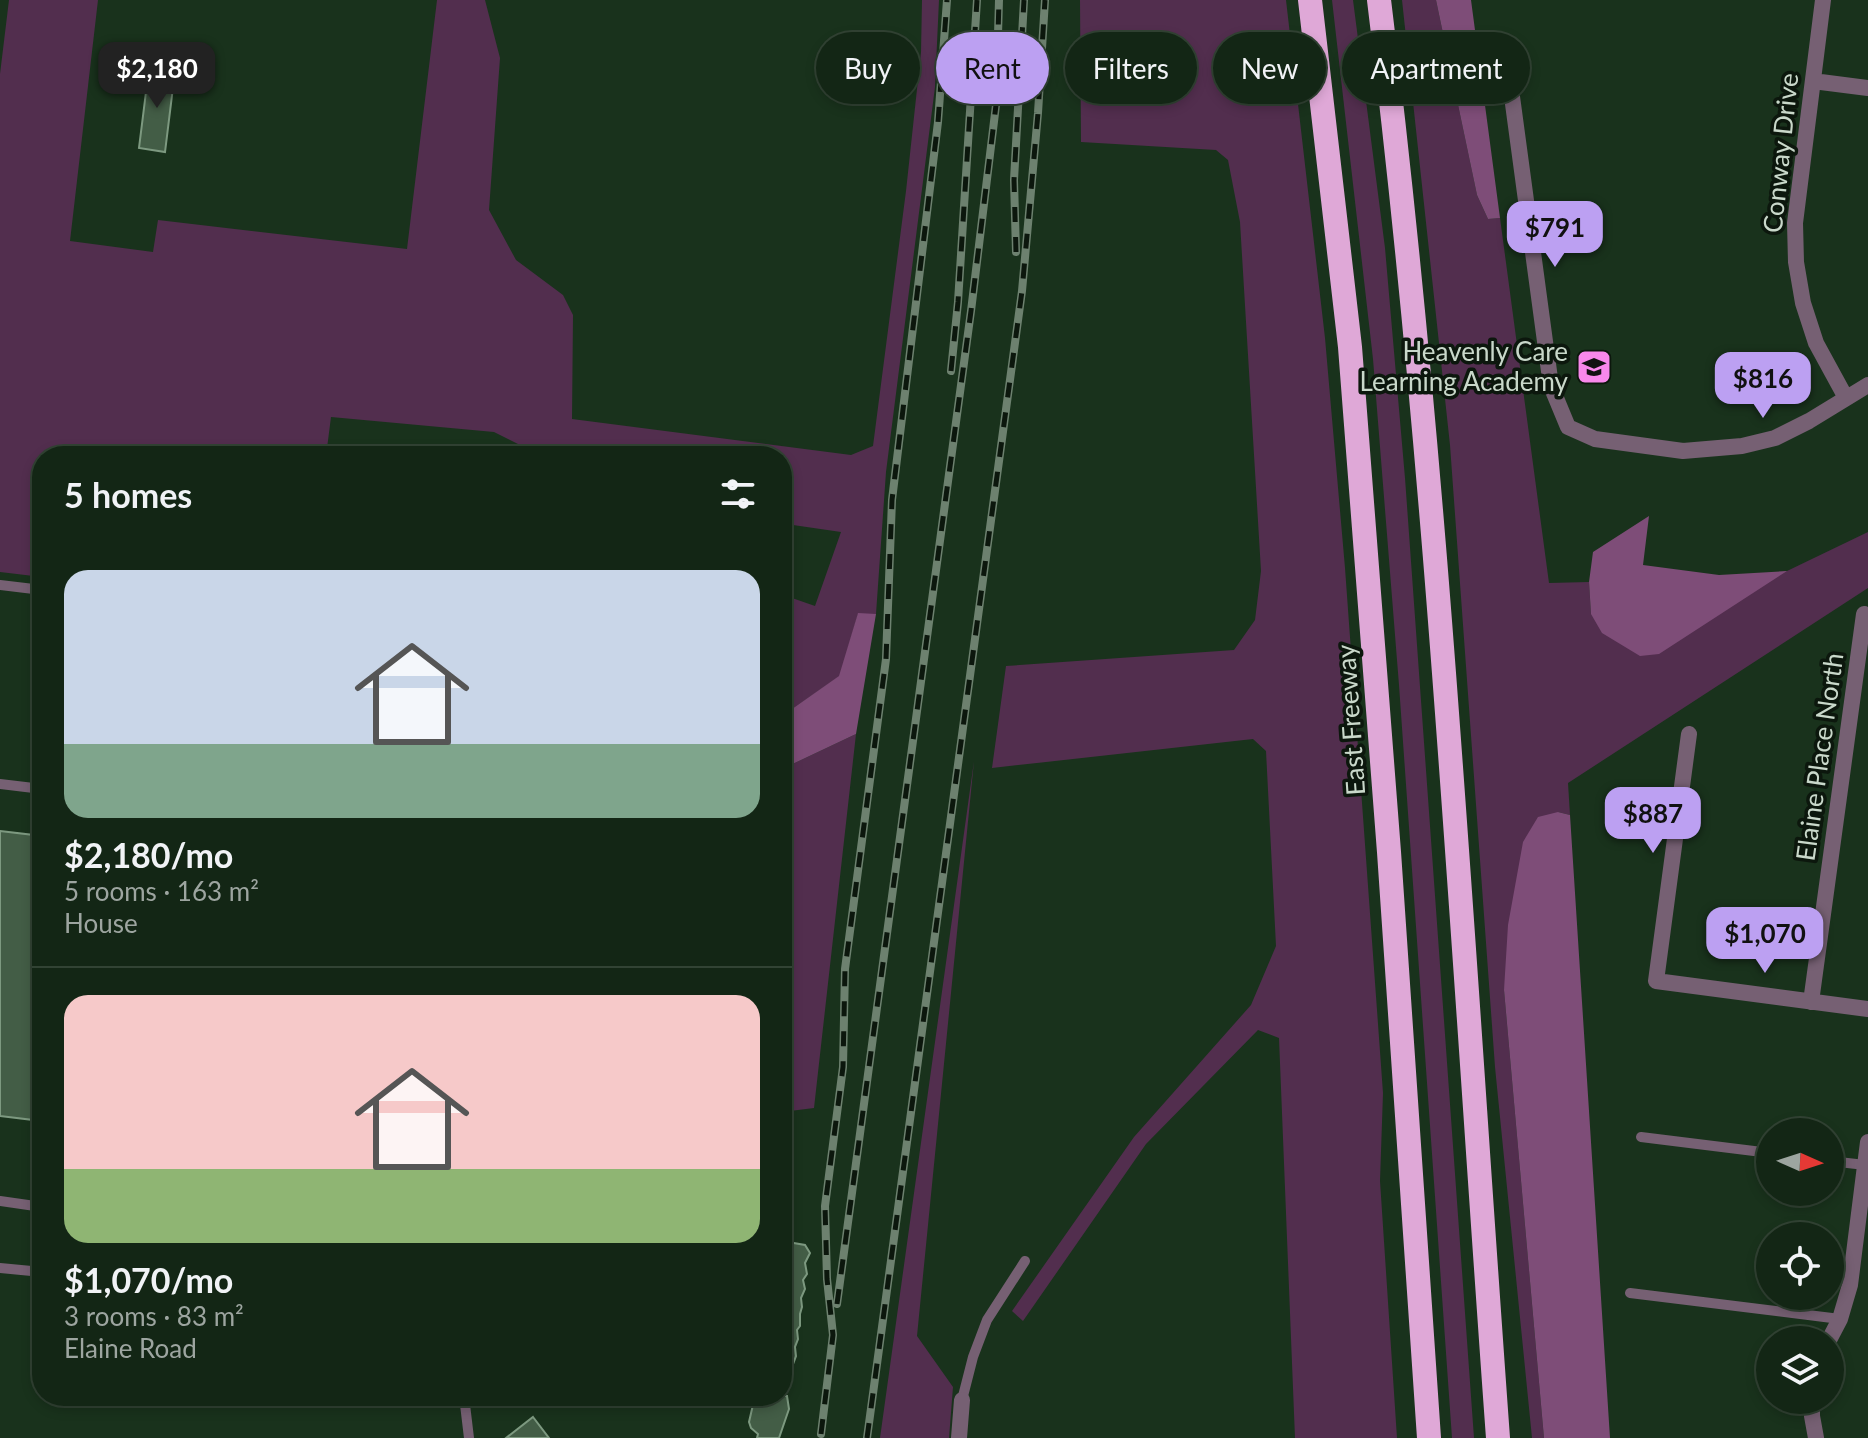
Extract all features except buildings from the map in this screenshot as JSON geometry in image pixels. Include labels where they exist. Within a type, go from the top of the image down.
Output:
[{"type":"highway","name":"East Freeway","points":[[1310,0],[1352,363],[1429,1438]]},
{"type":"highway","points":[[1379,0],[1412,288],[1435,553],[1498,1438]]},
{"type":"highway","points":[[1483,1235],[1507,1438]]},
{"type":"street","name":"Conway Drive","points":[[1823,0],[1795,223],[1796,262],[1803,303],[1816,343],[1846,398]]},
{"type":"street","points":[[1813,81],[1868,88]]},
{"type":"street","points":[[1513,104],[1551,386],[1568,427],[1595,439],[1683,451],[1742,446],[1775,438],[1868,385]]},
{"type":"street","name":"Elaine Place North","points":[[1811,1002],[1864,614]]},
{"type":"street","points":[[1689,734],[1656,981],[1868,1009]]},
{"type":"street","points":[[1836,1326],[1850,1285],[1868,1142]]},
{"type":"street","points":[[959,1438],[962,1400]]},
{"type":"street","points":[[1812,1414],[1816,1438]]},
{"type":"lane","points":[[0,585],[32,589]]},
{"type":"lane","points":[[0,784],[32,788]]},
{"type":"lane","points":[[1641,1137],[1756,1151]]},
{"type":"lane","points":[[1844,1163],[1865,1165]]},
{"type":"lane","points":[[0,1201],[32,1206]]},
{"type":"lane","points":[[962,1400],[987,1320],[1025,1261]]},
{"type":"lane","points":[[0,1268],[32,1271]]},
{"type":"lane","points":[[1630,1293],[1840,1319]]},
{"type":"lane","points":[[466,1406],[469,1438]]},
{"type":"shaded area","points":[[9,0],[98,0],[70,241],[153,252],[158,220],[407,249],[437,0],[485,0],[500,58],[489,210],[516,260],[563,295],[573,315],[572,419],[781,446],[522,446],[494,432],[331,417],[327,446],[32,446],[32,576],[0,572],[0,74]]},
{"type":"shaded area","points":[[922,0],[939,0],[935,87],[886,472],[876,614],[858,614],[840,676],[792,709],[792,598],[815,606],[841,532],[793,525],[792,528],[792,447],[851,455],[873,446],[915,104],[920,104]]},
{"type":"shaded area","points":[[1080,0],[1286,0],[1290,32],[1213,32],[1213,104],[1298,104],[1325,338],[1345,568],[1383,1093],[1380,1181],[1397,1438],[1295,1438],[1279,1038],[1258,1030],[1146,1144],[1023,1321],[1012,1311],[1134,1137],[1251,1005],[1276,946],[1266,751],[1253,739],[992,768],[1006,666],[1234,650],[1255,620],[1261,571],[1240,222],[1228,160],[1216,150],[1081,142],[1081,104],[1197,104],[1197,32],[1080,32]]},
{"type":"shaded area","points":[[1332,0],[1353,0],[1357,32],[1342,32],[1342,88]]},
{"type":"shaded area","points":[[1402,0],[1436,0],[1443,32],[1405,32]]},
{"type":"shaded area","points":[[1436,0],[1471,0],[1475,32],[1443,32]]},
{"type":"shaded area","points":[[1344,104],[1366,104],[1385,248],[1405,478],[1474,1438],[1452,1438],[1373,359]]},
{"type":"shaded area","points":[[1413,104],[1458,104],[1477,195],[1488,219],[1500,218],[1549,583],[1589,582],[1591,614],[1787,571],[1868,532],[1868,588],[1568,783],[1570,815],[1558,812],[1504,990],[1544,1438],[1532,1438],[1495,1067],[1450,445]]},
{"type":"shaded area","points":[[1458,104],[1485,104],[1500,218],[1488,219],[1477,195]]},
{"type":"shaded area","points":[[1649,516],[1643,565],[1719,575],[1787,571],[1659,654],[1640,656],[1602,633],[1591,614],[1589,582],[1593,552]]},
{"type":"shaded area","points":[[858,613],[876,614],[856,734],[792,764],[792,709],[839,676]]},
{"type":"shaded area","points":[[856,734],[814,1108],[792,1111],[792,764]]},
{"type":"shaded area","points":[[974,761],[917,1336],[953,1387],[949,1438],[880,1438]]},
{"type":"shaded area","points":[[1558,812],[1570,815],[1610,1438],[1544,1438],[1504,990],[1508,925],[1523,842],[1538,817]]},
{"type":"railway","points":[[821,1434],[833,1335],[827,1279],[825,1206],[843,1067],[845,969],[886,659],[892,500],[938,122],[947,0]]},
{"type":"railway","points":[[951,371],[977,0]]},
{"type":"railway","points":[[837,1304],[971,311],[996,105],[999,0]]},
{"type":"railway","points":[[1016,252],[1014,180],[1024,0]]},
{"type":"railway","points":[[867,1438],[1022,291],[1045,0]]},
{"type":"place","name":"Heavenly Care Learning Academy","points":[[1594,367]]}]
